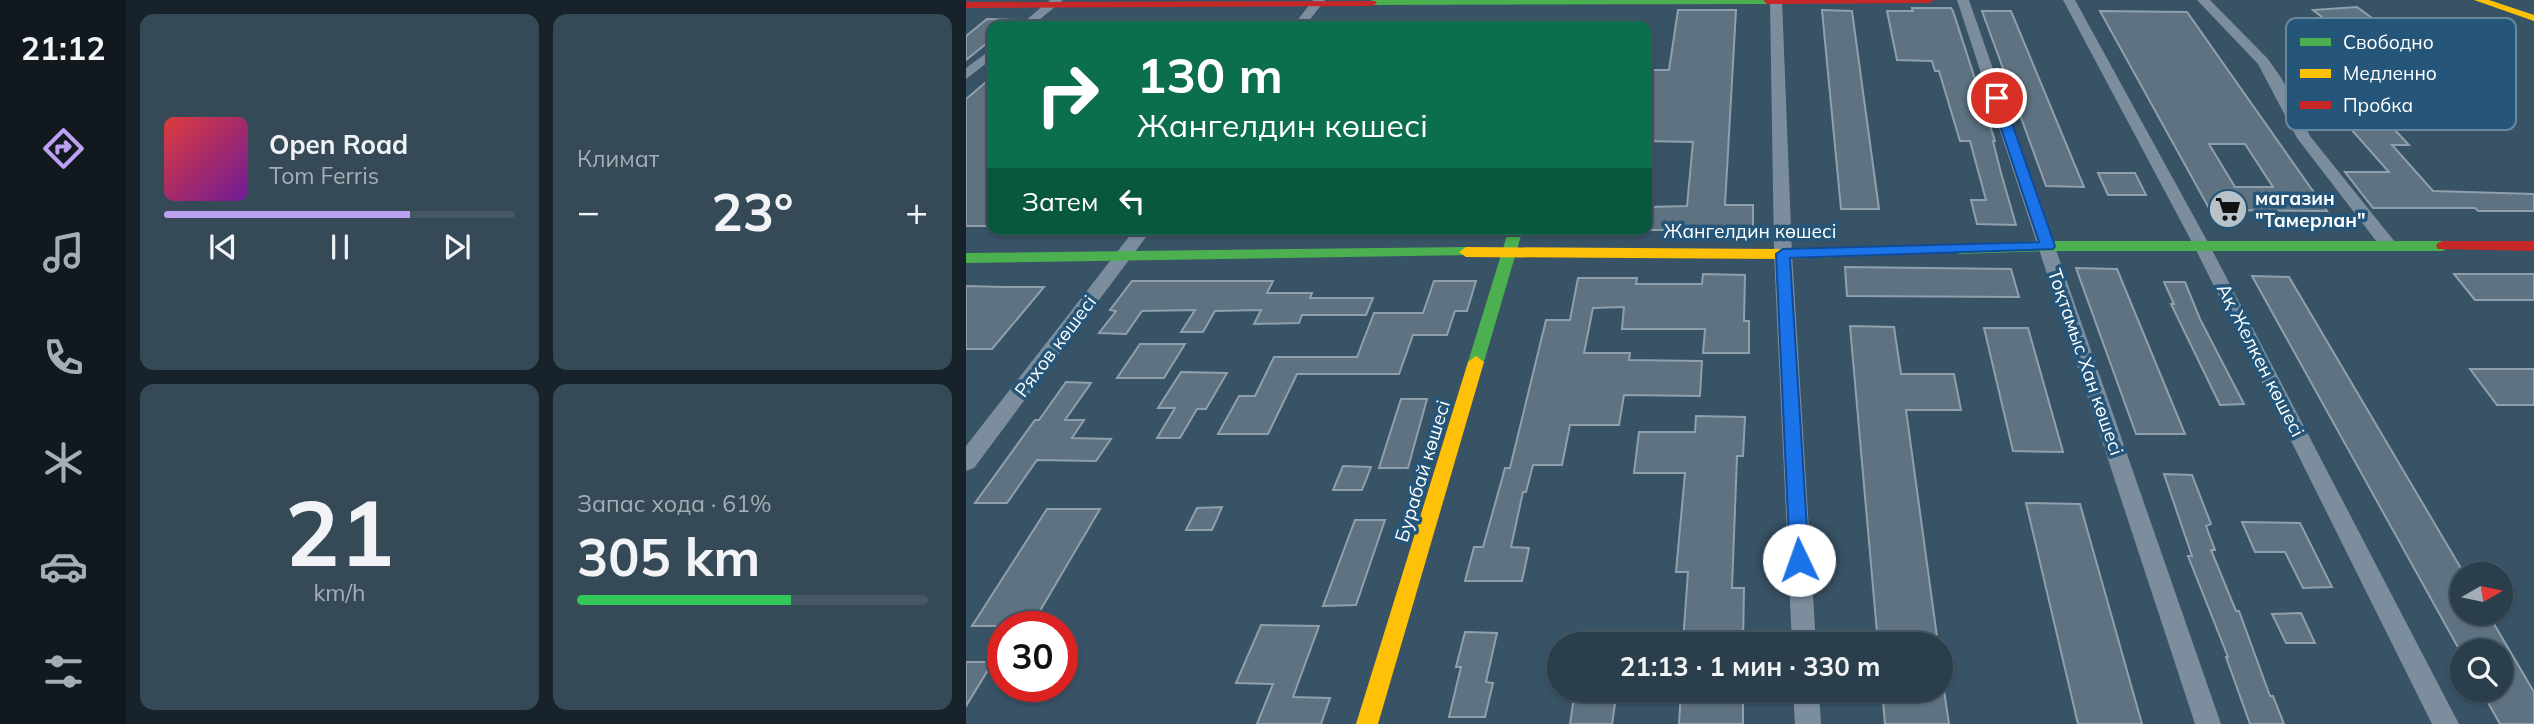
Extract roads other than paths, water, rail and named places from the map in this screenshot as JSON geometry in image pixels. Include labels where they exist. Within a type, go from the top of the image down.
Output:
[{"type":"main road","points":[[966,5],[1054,2],[1318,2],[1584,6],[1929,0]]},
{"type":"main road","points":[[2479,0],[2534,18]]},
{"type":"main road","name":"Бурабай көшесі","points":[[1367,724],[1514,235]]},
{"type":"main road","name":"Жангелдин көшесі","points":[[966,258],[1510,251],[1783,254],[2048,246],[2534,246]]},
{"type":"street","name":"Тоқтамыс Хан көшесі","points":[[1963,0],[2208,724]]},
{"type":"street","name":"Ақ Желкен көшесі","points":[[2069,0],[2202,246],[2446,724]]},
{"type":"street","points":[[2203,0],[2268,68],[2286,97]]},
{"type":"street","points":[[1777,1],[1783,254],[1803,632]]},
{"type":"street","points":[[1031,21],[1054,2]]},
{"type":"street","points":[[1303,21],[1318,2]]},
{"type":"street","points":[[966,75],[987,58]]},
{"type":"street","points":[[2299,130],[2389,246]]},
{"type":"street","name":"Ряхов көшесі","points":[[966,462],[1140,235]]},
{"type":"street","points":[[1807,702],[1808,724]]},
{"type":"place","name":"магазин \"Тамерлан\"","points":[[2228,209]]}]
